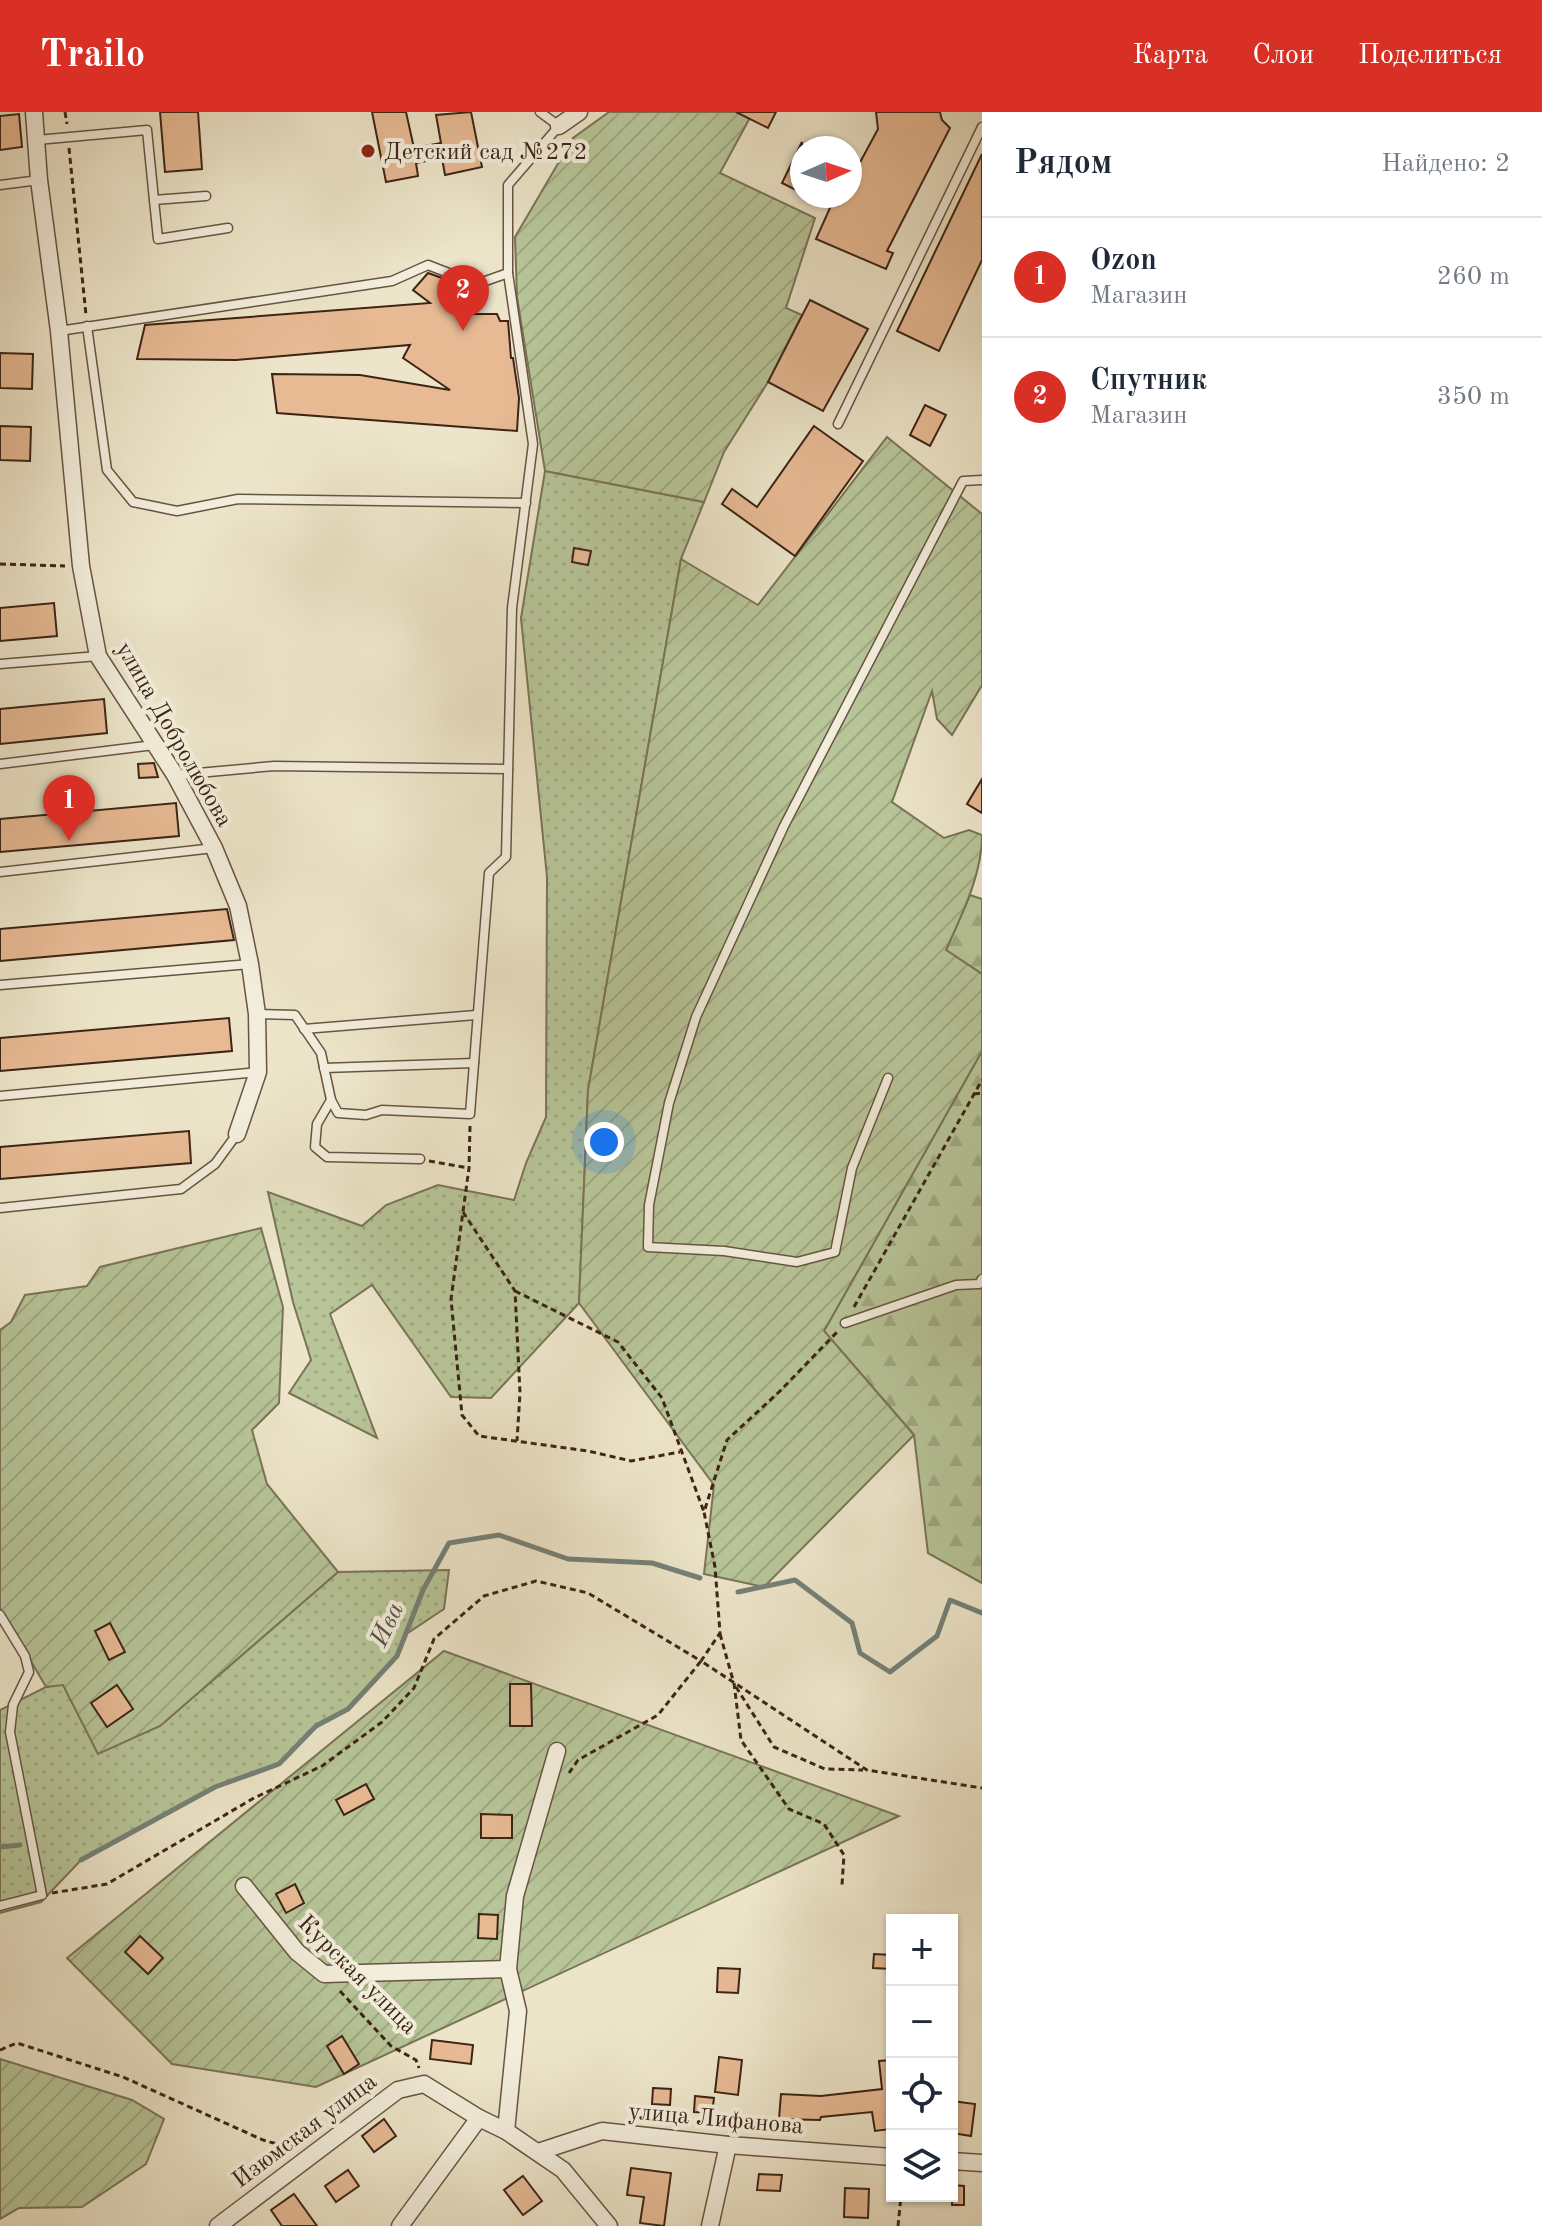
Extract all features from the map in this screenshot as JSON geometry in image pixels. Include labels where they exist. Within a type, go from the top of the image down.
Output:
[{"type":"street","name":"улица Добролюбова","points":[[34,112],[81,566],[98,656],[175,775],[214,848],[238,906],[250,964],[257,1014],[258,1072],[237,1134]]},
{"type":"street","points":[[559,126],[579,112]]},
{"type":"street","points":[[506,2131],[518,2011],[508,1969],[515,1896],[557,1751]]},
{"type":"street","name":"Курская улица","points":[[244,1886],[297,1952],[324,1974]]},
{"type":"street","points":[[324,1974],[508,1969]]},
{"type":"street","points":[[424,2084],[506,2131],[563,2170],[609,2226]]},
{"type":"street","name":"Изюмская улица","points":[[218,2226],[310,2153],[398,2090],[424,2084]]},
{"type":"street","points":[[400,2226],[479,2118]]},
{"type":"street","name":"улица Лифанова","points":[[538,2152],[602,2131],[728,2145],[886,2157]]},
{"type":"street","points":[[710,2226],[728,2145]]},
{"type":"street","points":[[958,2161],[982,2163]]},
{"type":"lane","points":[[257,1014],[295,1015],[321,1053],[331,1100],[338,1113],[366,1115],[382,1110],[470,1114],[489,873],[506,857],[512,608],[533,444],[508,273],[508,185],[559,126],[540,112]]},
{"type":"lane","points":[[838,424],[982,127]]},
{"type":"lane","points":[[37,140],[147,130],[158,239],[228,228]]},
{"type":"lane","points":[[0,185],[39,180]]},
{"type":"lane","points":[[154,200],[206,196]]},
{"type":"lane","points":[[59,331],[392,281],[428,265],[477,284],[508,273]]},
{"type":"lane","points":[[87,326],[107,470],[133,502],[177,511],[238,499],[526,503]]},
{"type":"lane","points":[[888,1078],[852,1168],[835,1252],[797,1262],[724,1251],[648,1247],[649,1205],[669,1103],[696,1017],[784,826],[963,481],[982,480]]},
{"type":"lane","points":[[0,664],[98,656]]},
{"type":"lane","points":[[0,764],[154,745]]},
{"type":"lane","points":[[175,775],[274,766],[508,769]]},
{"type":"lane","points":[[0,872],[214,848]]},
{"type":"lane","points":[[0,985],[250,964]]},
{"type":"lane","points":[[304,1029],[476,1015]]},
{"type":"lane","points":[[324,1068],[474,1063]]},
{"type":"lane","points":[[0,1096],[258,1072]]},
{"type":"lane","points":[[331,1100],[317,1124],[315,1147],[327,1157],[420,1159]]},
{"type":"lane","points":[[0,1208],[181,1189],[215,1164],[237,1134]]},
{"type":"lane","points":[[845,1323],[956,1285],[979,1284],[982,1279]]},
{"type":"lane","points":[[0,1615],[25,1656],[29,1672],[13,1705],[9,1723],[42,1895],[0,1906]]},
{"type":"path","points":[[65,112],[87,326]]},
{"type":"path","points":[[0,564],[81,566]]},
{"type":"path","points":[[704,1512],[727,1440],[780,1391],[845,1323],[982,1080]]},
{"type":"path","points":[[974,1094],[982,1093]]},
{"type":"path","points":[[470,1114],[469,1168],[451,1299],[462,1415],[479,1436],[631,1461],[680,1452]]},
{"type":"path","points":[[420,1159],[469,1168]]},
{"type":"path","points":[[463,1212],[515,1291],[618,1342],[662,1398],[704,1512],[715,1567],[720,1633],[734,1683],[741,1740],[789,1809],[824,1824],[844,1855],[842,1885]]},
{"type":"path","points":[[515,1291],[520,1393],[517,1441]]},
{"type":"path","points":[[42,1895],[107,1884],[254,1798],[322,1766],[382,1722],[414,1688],[434,1639],[484,1596],[536,1581],[588,1593],[701,1661],[867,1770]]},
{"type":"path","points":[[568,1773],[578,1760],[658,1715],[720,1633]]},
{"type":"path","points":[[734,1683],[774,1747],[825,1769],[867,1770],[982,1788]]},
{"type":"path","name":"Курская улица","points":[[324,1974],[391,2046],[416,2060],[424,2084]]},
{"type":"path","points":[[0,2050],[17,2043],[123,2077],[263,2140],[310,2153]]},
{"type":"path","points":[[898,2226],[900,2202]]},
{"type":"green space","points":[[609,112],[753,112],[720,173],[815,218],[786,308],[802,315],[768,382],[724,452],[704,502],[545,471],[517,297],[515,237],[573,138]]},
{"type":"green space","points":[[887,437],[982,514],[982,685],[952,735],[937,719],[932,691],[892,802],[944,838],[969,830],[982,835],[975,879],[946,950],[982,974],[982,1051],[824,1331],[914,1435],[764,1587],[704,1574],[714,1485],[579,1303],[588,1090],[681,559],[758,605]]},
{"type":"green space","points":[[545,471],[704,502],[681,559],[588,1090],[579,1303],[491,1398],[451,1397],[372,1285],[330,1314],[377,1438],[289,1393],[311,1360],[293,1302],[268,1192],[362,1226],[386,1205],[438,1185],[514,1200],[546,1117],[547,877],[521,618]]},
{"type":"green space","points":[[970,895],[982,899],[982,974],[946,950]]},
{"type":"green space","points":[[982,1051],[982,1583],[928,1553],[914,1435],[824,1331]]},
{"type":"green space","points":[[261,1228],[283,1307],[279,1403],[252,1430],[267,1484],[338,1572],[160,1726],[98,1754],[63,1685],[46,1687],[0,1608],[0,1330],[11,1322],[25,1295],[87,1286],[100,1267]]},
{"type":"green space","points":[[449,1570],[444,1609],[405,1635],[397,1656],[348,1709],[316,1726],[279,1764],[215,1787],[81,1860],[41,1902],[0,1913],[0,1710],[46,1687],[63,1684],[98,1753],[160,1726],[338,1572]]},
{"type":"green space","points":[[444,1651],[899,1816],[316,2087],[172,2064],[67,1958]]},
{"type":"green space","points":[[0,2059],[132,2100],[164,2119],[146,2164],[82,2207],[19,2208],[0,2219]]},
{"type":"building","points":[[160,112],[198,112],[202,169],[165,172]]},
{"type":"building","points":[[372,112],[406,112],[414,148],[441,143],[436,115],[471,112],[482,167],[445,175],[442,158],[416,163],[418,176],[386,182]]},
{"type":"building","points":[[736,112],[776,112],[768,128]]},
{"type":"building","points":[[876,112],[940,112],[942,120],[950,128],[887,251],[893,253],[886,269],[816,239],[830,208],[862,208],[862,159],[878,129]]},
{"type":"building","points":[[19,114],[22,147],[0,150],[0,116]]},
{"type":"building","points":[[982,154],[982,260],[939,351],[897,331]]},
{"type":"building","points":[[790,167],[790,187],[782,183]]},
{"type":"building","points":[[428,273],[442,278],[472,302],[463,314],[497,314],[500,321],[508,321],[519,398],[517,431],[277,413],[272,374],[360,375],[450,390],[403,358],[410,345],[236,360],[137,359],[145,325],[430,303],[413,290]]},
{"type":"building","points":[[810,300],[868,329],[823,411],[768,382]]},
{"type":"building","points":[[0,353],[33,354],[32,389],[0,388]]},
{"type":"building","points":[[925,405],[946,415],[930,446],[910,435]]},
{"type":"building","points":[[0,426],[31,427],[30,461],[0,460]]},
{"type":"building","points":[[814,426],[863,461],[795,556],[722,504],[732,489],[757,507]]},
{"type":"building","points":[[574,548],[591,551],[588,565],[572,562]]},
{"type":"building","points":[[54,603],[57,636],[0,641],[0,608]]},
{"type":"building","points":[[104,699],[107,733],[0,744],[0,709]]},
{"type":"building","points":[[154,763],[158,777],[139,778],[138,764]]},
{"type":"building","points":[[982,779],[982,813],[967,804]]},
{"type":"building","points":[[176,803],[179,836],[0,852],[0,819]]},
{"type":"building","points":[[227,909],[234,940],[0,961],[0,929]]},
{"type":"building","points":[[229,1018],[232,1051],[0,1071],[0,1038]]},
{"type":"building","points":[[189,1131],[191,1163],[0,1179],[0,1147]]},
{"type":"building","points":[[110,1623],[125,1652],[109,1660],[95,1631]]},
{"type":"building","points":[[510,1684],[531,1684],[532,1726],[510,1726]]},
{"type":"building","points":[[117,1685],[133,1709],[107,1727],[91,1703]]},
{"type":"building","points":[[366,1784],[374,1799],[344,1815],[336,1800]]},
{"type":"building","points":[[481,1814],[512,1815],[512,1838],[481,1838]]},
{"type":"building","points":[[295,1884],[304,1903],[286,1913],[276,1894]]},
{"type":"building","points":[[479,1914],[498,1915],[497,1939],[478,1938]]},
{"type":"building","points":[[140,1936],[163,1958],[148,1974],[125,1952]]},
{"type":"building","points":[[874,1954],[886,1955],[886,1969],[873,1968]]},
{"type":"building","points":[[718,1968],[740,1969],[738,1993],[717,1992]]},
{"type":"building","points":[[342,2036],[359,2064],[344,2074],[327,2046]]},
{"type":"building","points":[[432,2040],[473,2045],[471,2064],[430,2059]]},
{"type":"building","points":[[719,2057],[742,2060],[738,2095],[715,2092]]},
{"type":"building","points":[[886,2060],[886,2130],[875,2131],[872,2112],[821,2117],[820,2120],[779,2119],[781,2094],[821,2096],[882,2089],[879,2061]]},
{"type":"building","points":[[653,2088],[671,2089],[670,2105],[652,2104]]},
{"type":"building","points":[[695,2096],[714,2098],[712,2113],[694,2112]]},
{"type":"building","points":[[958,2102],[975,2104],[971,2136],[958,2134]]},
{"type":"building","points":[[384,2119],[396,2136],[374,2152],[362,2136]]},
{"type":"building","points":[[631,2168],[671,2173],[664,2226],[640,2223],[644,2197],[627,2195]]},
{"type":"building","points":[[348,2170],[359,2186],[336,2202],[325,2186]]},
{"type":"building","points":[[759,2174],[782,2175],[780,2191],[757,2190]]},
{"type":"building","points":[[523,2176],[542,2201],[523,2215],[504,2190]]},
{"type":"building","points":[[958,2186],[964,2186],[964,2205],[952,2205],[952,2202],[958,2202]]},
{"type":"building","points":[[845,2188],[869,2189],[868,2218],[844,2217]]},
{"type":"building","points":[[294,2194],[317,2226],[282,2226],[271,2210]]},
{"type":"waterway","name":"Ива","points":[[81,1860],[215,1787],[279,1764],[316,1726],[348,1709],[397,1656],[423,1590],[449,1543],[499,1535],[568,1559],[652,1563],[700,1578]]},
{"type":"waterway","name":"Ива","points":[[738,1592],[795,1580],[852,1623],[860,1653],[890,1672],[937,1636],[950,1600],[982,1613]]},
{"type":"waterway","name":"Ива","points":[[0,1847],[20,1845]]},
{"type":"place","name":"Детский сад №272","points":[[368,151]]},
{"type":"place","name":"Спутник","points":[[463,331]]},
{"type":"place","name":"Ozon","points":[[69,841]]}]
